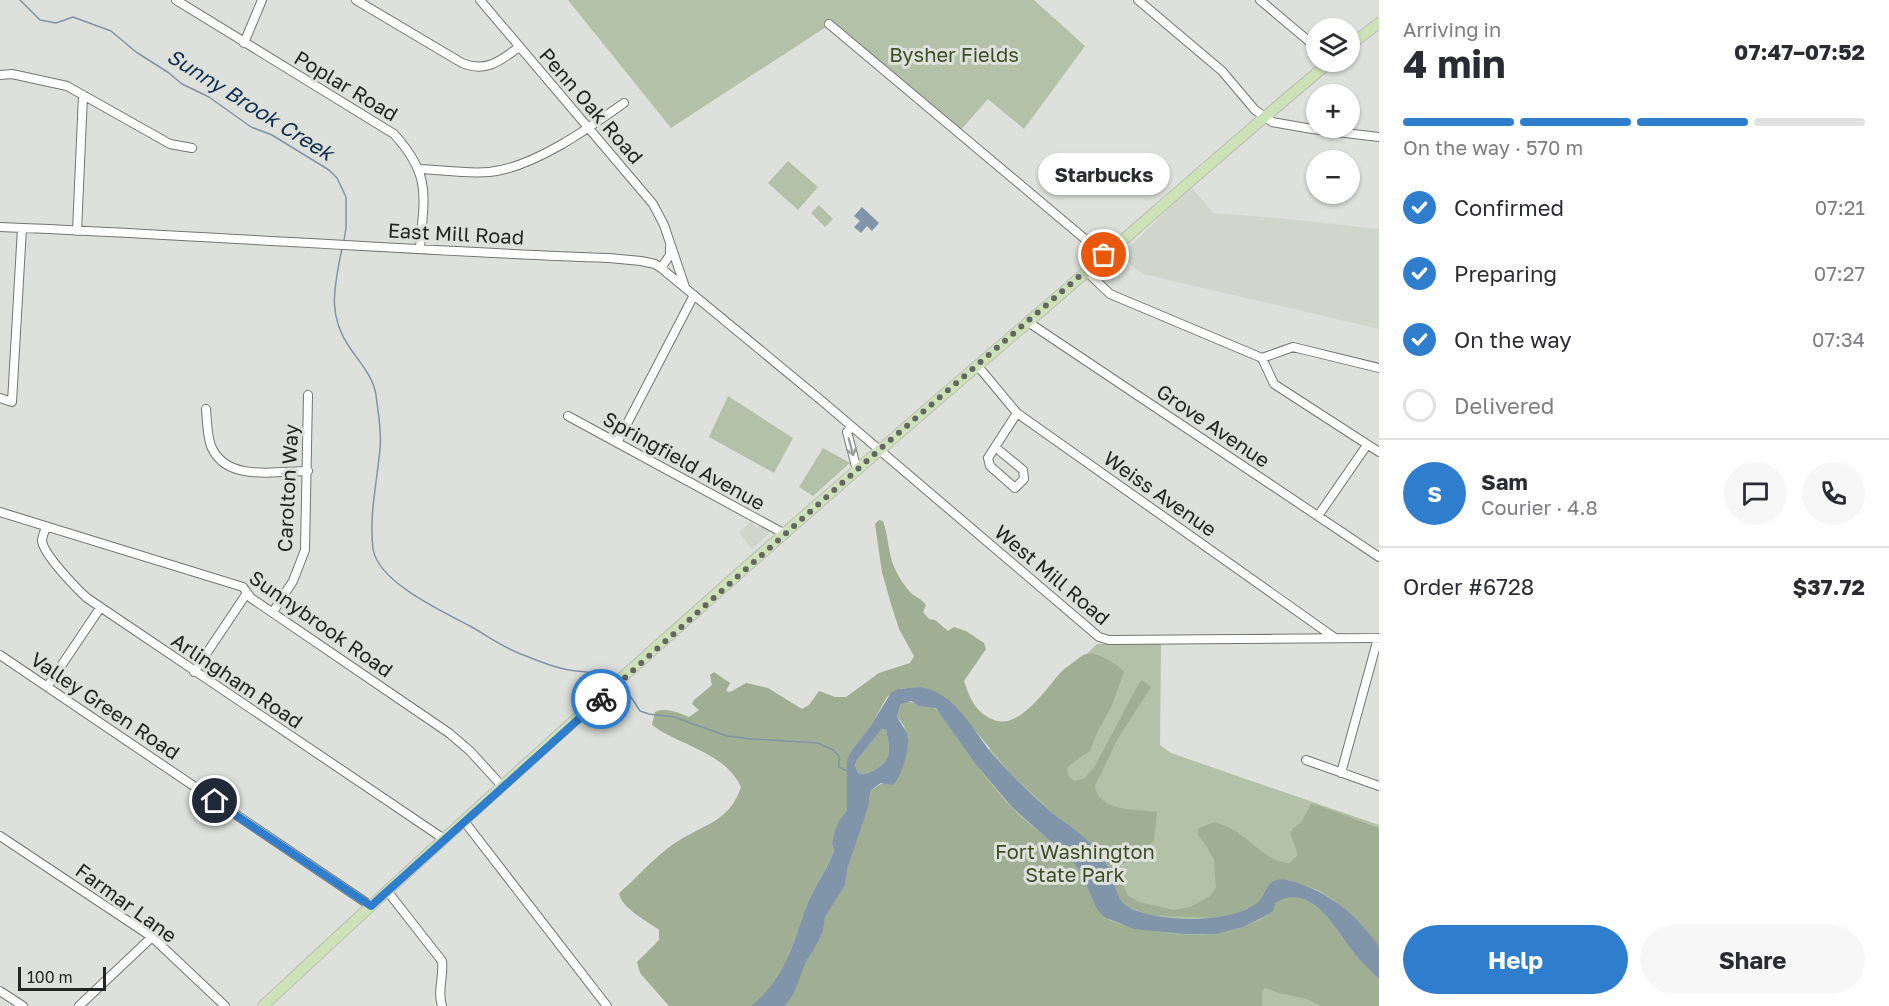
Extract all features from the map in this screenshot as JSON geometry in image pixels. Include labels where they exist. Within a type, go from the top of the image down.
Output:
[{"type":"main road","points":[[1360,37],[1379,23]]},
{"type":"main road","points":[[264,1006],[502,786],[879,450],[1318,72]]},
{"type":"street","name":"Poplar Road","points":[[176,0],[243,43],[387,128],[402,142],[420,169],[424,186],[420,249]]},
{"type":"street","points":[[243,43],[262,0]]},
{"type":"street","points":[[356,0],[462,63],[474,67],[496,64],[519,47]]},
{"type":"street","name":"Penn Oak Road","points":[[480,0],[587,129],[653,204],[661,218],[686,288]]},
{"type":"street","points":[[1138,0],[1222,71],[1263,117],[1272,122],[1311,129],[1379,137]]},
{"type":"street","points":[[1260,0],[1306,39]]},
{"type":"street","points":[[829,24],[1104,255]]},
{"type":"street","points":[[0,75],[12,74],[54,82],[83,95],[170,144],[192,148]]},
{"type":"street","points":[[77,231],[83,95]]},
{"type":"street","points":[[420,169],[489,172],[516,166],[587,129],[624,103]]},
{"type":"street","name":"East Mill Road","points":[[0,227],[334,246],[609,258],[655,264],[852,427]]},
{"type":"street","points":[[0,398],[12,402],[22,228]]},
{"type":"street","points":[[661,268],[670,255],[669,239]]},
{"type":"street","points":[[1086,271],[1110,294],[1262,358],[1293,347],[1379,368]]},
{"type":"street","points":[[617,443],[694,295]]},
{"type":"street","name":"Grove Avenue","points":[[1028,322],[1379,557]]},
{"type":"street","points":[[1262,358],[1274,384],[1379,452]]},
{"type":"street","name":"Weiss Avenue","points":[[977,365],[1017,413],[1335,638]]},
{"type":"street","name":"Carolton Way","points":[[273,612],[288,590],[303,558],[307,534],[308,395]]},
{"type":"street","points":[[206,409],[210,443],[216,454],[229,466],[246,472],[308,471]]},
{"type":"street","points":[[995,447],[1023,470],[1024,479],[1015,488],[990,466],[988,458],[995,447],[1017,413]]},
{"type":"street","name":"Springfield Avenue","points":[[568,416],[785,534]]},
{"type":"street","points":[[852,427],[847,432],[857,470]]},
{"type":"street","name":"West Mill Road","points":[[852,427],[1103,639],[1378,638]]},
{"type":"street","points":[[1318,516],[1367,445]]},
{"type":"street","name":"Sunnybrook Road","points":[[0,512],[243,587],[251,598],[449,733],[470,751],[502,786]]},
{"type":"street","name":"Arlingham Road","points":[[46,527],[42,540],[49,553],[71,583],[100,608],[444,839]]},
{"type":"street","points":[[194,672],[247,593]]},
{"type":"street","points":[[47,687],[100,608]]},
{"type":"street","points":[[1341,773],[1378,638]]},
{"type":"street","name":"Valley Green Road","points":[[0,655],[371,906]]},
{"type":"street","points":[[1306,760],[1379,786]]},
{"type":"street","points":[[464,821],[607,1006]]},
{"type":"street","points":[[0,848],[3,838]]},
{"type":"street","name":"Farmar Lane","points":[[3,838],[152,937],[225,1006]]},
{"type":"street","points":[[388,892],[442,961],[443,972],[438,995],[442,1006]]},
{"type":"street","points":[[79,1006],[152,937]]},
{"type":"street","points":[[0,991],[23,1006]]},
{"type":"shaded area","points":[[1191,187],[1213,213],[1379,229],[1379,329],[1143,274],[1120,256]]},
{"type":"shaded area","points":[[751,521],[757,528],[764,526],[770,533],[752,549],[739,533]]},
{"type":"green space","name":"Bysher Fields","points":[[568,0],[1034,0],[1085,46],[1024,129],[988,99],[959,132],[829,25],[671,128]]},
{"type":"green space","points":[[788,161],[818,187],[798,210],[768,183]]},
{"type":"green space","points":[[819,205],[833,219],[825,227],[811,213]]},
{"type":"green space","points":[[728,396],[793,438],[774,473],[709,437]]},
{"type":"green space","points":[[823,448],[850,463],[813,496],[799,487]]},
{"type":"green space","points":[[879,520],[883,521],[894,567],[909,591],[926,605],[923,612],[929,619],[935,620],[948,631],[954,627],[966,631],[984,643],[986,649],[964,681],[974,705],[988,717],[1003,722],[1022,714],[1061,672],[1084,655],[1102,657],[1124,672],[1112,705],[1090,751],[1067,768],[1069,777],[1074,781],[1085,778],[1095,766],[1142,680],[1151,687],[1117,740],[1095,786],[1098,795],[1111,805],[1129,810],[1157,812],[1154,841],[1146,847],[1138,861],[1118,864],[1121,881],[1128,896],[1139,902],[1174,910],[1190,907],[1209,897],[1216,888],[1214,860],[1198,835],[1198,829],[1214,822],[1232,829],[1273,858],[1289,863],[1298,855],[1290,833],[1301,823],[1311,804],[1317,805],[1379,828],[1379,947],[1362,925],[1333,899],[1318,890],[1288,880],[1266,889],[1259,902],[1253,906],[1233,915],[1216,918],[1147,914],[1127,907],[1116,894],[1110,871],[1093,846],[1010,773],[957,708],[918,687],[898,689],[887,697],[871,725],[852,750],[847,761],[847,810],[839,820],[832,844],[834,851],[808,902],[785,962],[771,986],[751,1006],[669,1006],[640,973],[637,962],[659,940],[659,930],[635,914],[621,899],[619,893],[667,849],[722,815],[730,808],[741,787],[734,775],[713,758],[652,725],[655,712],[668,710],[689,717],[699,710],[692,704],[712,685],[710,675],[714,672],[730,683],[726,691],[730,692],[746,683],[768,688],[802,709],[809,705],[819,691],[835,697],[846,697],[879,673],[910,663],[914,656],[899,629],[882,572],[875,524]]},
{"type":"green space","name":"Fort Washington State Park","points":[[1097,644],[1161,644],[1160,745],[1171,753],[1379,825],[1379,1006],[753,1006],[793,948],[774,939],[984,754]]},
{"type":"green space","points":[[906,701],[935,708],[941,714],[1002,797],[1020,816],[1072,859],[1083,875],[1104,917],[1124,925],[1178,934],[1205,935],[1245,926],[1267,916],[1280,900],[1297,897],[1306,900],[1320,910],[1379,979],[1379,1006],[1321,1006],[1307,999],[1265,988],[1262,991],[1262,1006],[785,1006],[794,993],[806,962],[823,931],[825,917],[845,885],[848,867],[871,790],[901,772],[908,738],[897,716],[901,704]]},
{"type":"green space","points":[[882,729],[886,729],[889,747],[886,761],[869,773],[858,773],[855,765],[857,760]]},
{"type":"water","points":[[862,207],[879,223],[872,231],[867,226],[861,233],[854,227],[860,221],[854,216]]},
{"type":"water","points":[[918,687],[931,690],[952,703],[993,755],[1015,778],[1094,847],[1109,870],[1120,899],[1128,907],[1162,917],[1214,918],[1245,910],[1257,903],[1268,887],[1277,880],[1295,882],[1337,903],[1377,943],[1379,979],[1354,953],[1334,925],[1317,907],[1298,898],[1287,898],[1275,903],[1273,911],[1269,914],[1243,927],[1216,934],[1185,934],[1134,929],[1104,917],[1097,909],[1081,872],[1067,854],[1013,808],[974,762],[936,708],[919,706],[911,701],[901,704],[897,716],[908,738],[902,769],[893,785],[881,783],[871,790],[868,807],[848,867],[845,885],[825,917],[823,931],[806,962],[794,993],[785,1006],[751,1006],[779,975],[808,902],[834,851],[832,844],[834,834],[839,820],[847,810],[847,760],[891,693],[898,689]],"holes":[[[882,729],[886,729],[889,752],[886,761],[869,773],[858,773],[855,765],[857,760]]]},
{"type":"waterway","name":"Sunny Brook Creek","points":[[20,0],[40,20],[56,23],[73,17],[111,31],[136,52],[182,84],[209,97],[251,127],[272,135],[329,170],[337,178],[346,197],[344,240]]},
{"type":"waterway","name":"Sunny Brook Creek","points":[[342,248],[335,287],[335,311],[342,335],[366,370],[376,395],[380,449],[372,536],[377,561],[386,573],[413,595],[504,646],[554,666],[595,673],[610,683]]},
{"type":"waterway","name":"Sunny Brook Creek","points":[[616,689],[631,697],[640,711],[674,717],[727,736],[818,743],[833,750],[839,756],[839,767],[847,771]]},
{"type":"way so far","points":[[601,699],[879,450],[1104,255]]},
{"type":"place","name":"Starbucks","points":[[1104,255]]},
{"type":"route","points":[[215,801],[371,906],[601,699]]}]
